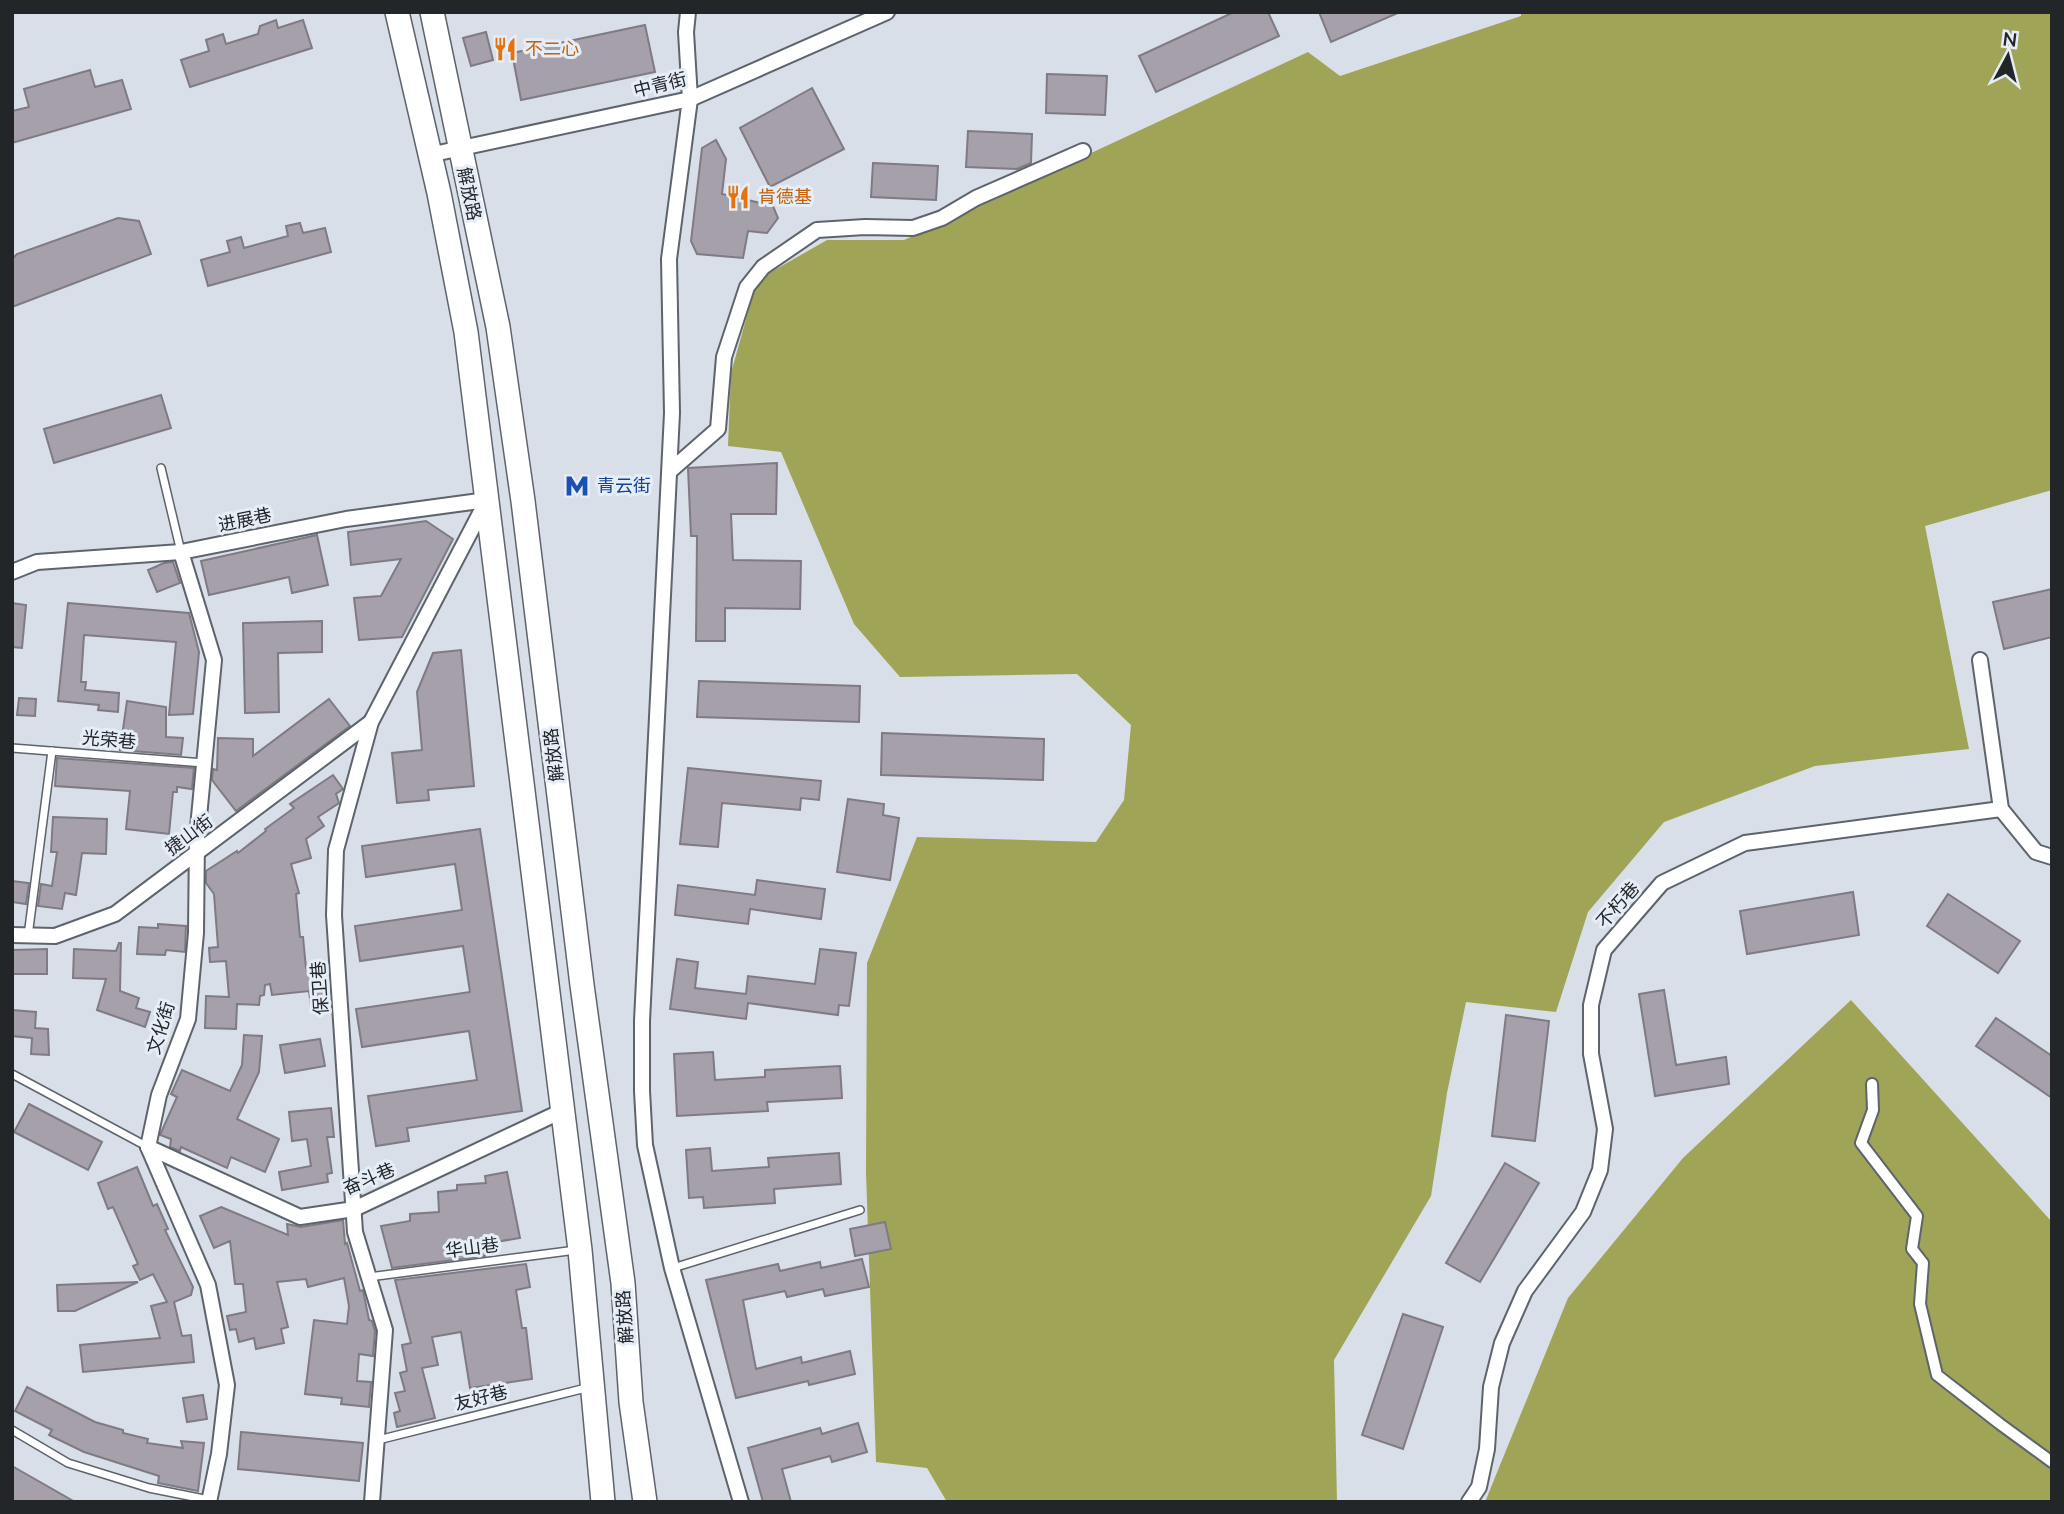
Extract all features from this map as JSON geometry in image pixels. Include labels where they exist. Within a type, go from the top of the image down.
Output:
[{"type":"main road","name":"解放路","points":[[397,12],[439,193],[466,332],[580,1250],[603,1502]]},
{"type":"main road","name":"解放路","points":[[432,12],[498,327],[523,501],[582,985],[623,1283],[631,1402],[645,1502]]},
{"type":"street","points":[[688,12],[686,32],[690,99],[668,259],[672,413],[642,1021],[642,1091],[645,1145],[672,1268],[741,1502]]},
{"type":"street","name":"中青街","points":[[429,155],[690,99],[887,12]]},
{"type":"street","points":[[670,471],[718,429],[724,357],[747,287],[763,267],[817,230],[913,228],[942,218],[976,198],[1083,151]]},
{"type":"street","name":"进展巷","points":[[12,572],[37,562],[181,552],[346,519],[487,500]]},
{"type":"street","name":"保卫巷","points":[[372,1502],[385,1330],[355,1232],[334,915],[336,850],[371,722],[487,500]]},
{"type":"street","name":"文化街","points":[[148,1147],[159,1094],[188,1020],[196,933],[197,853],[214,660],[181,552]]},
{"type":"street","points":[[1980,660],[2001,809],[2036,852],[2052,858]]},
{"type":"street","name":"捷山街","points":[[12,935],[55,936],[115,914],[371,722]]},
{"type":"street","name":"不朽巷","points":[[1469,1502],[1479,1487],[1487,1449],[1491,1387],[1502,1343],[1525,1291],[1583,1212],[1600,1170],[1605,1129],[1591,1054],[1591,1005],[1604,950],[1662,884],[1745,843],[2001,809]]},
{"type":"street","points":[[1872,1084],[1873,1110],[1861,1143],[1917,1216],[1912,1249],[1923,1263],[1920,1304],[1937,1374],[2052,1462]]},
{"type":"street","name":"奋斗巷","points":[[148,1147],[300,1217],[354,1209],[562,1111]]},
{"type":"street","points":[[148,1147],[208,1286],[227,1385],[219,1454],[209,1501]]},
{"type":"lane","points":[[161,468],[181,552]]},
{"type":"lane","name":"光荣巷","points":[[12,748],[204,764]]},
{"type":"lane","points":[[28,936],[52,751]]},
{"type":"lane","points":[[12,1074],[148,1147]]},
{"type":"lane","points":[[672,1268],[860,1210]]},
{"type":"lane","name":"华山巷","points":[[369,1277],[580,1250]]},
{"type":"lane","name":"友好巷","points":[[377,1440],[592,1386]]},
{"type":"lane","points":[[12,1430],[68,1462],[149,1488],[209,1501]]},
{"type":"green space","points":[[1521,12],[2052,12],[2052,490],[1925,526],[1969,749],[1815,766],[1664,822],[1588,912],[1556,1012],[1466,1002],[1447,1093],[1431,1196],[1334,1360],[1337,1502],[947,1502],[927,1468],[876,1462],[866,1173],[867,963],[917,837],[1096,842],[1124,800],[1131,725],[1077,674],[900,677],[854,624],[781,452],[728,446],[731,373],[757,280],[827,240],[904,240],[1308,52],[1340,76],[1521,16]]},
{"type":"green space","points":[[1851,1000],[2052,1222],[2052,1502],[1485,1502],[1568,1298],[1683,1158]]},
{"type":"building","points":[[1234,12],[1268,12],[1279,36],[1156,92],[1139,56]]},
{"type":"building","points":[[1319,12],[1400,12],[1331,42]]},
{"type":"building","points":[[276,20],[278,28],[303,20],[312,48],[190,87],[181,60],[209,51],[206,40],[223,34],[226,44],[258,34],[260,26]]},
{"type":"building","points":[[645,25],[655,72],[521,100],[512,53]]},
{"type":"building","points":[[486,32],[493,60],[471,66],[463,38]]},
{"type":"building","points":[[90,70],[95,87],[122,80],[131,109],[12,143],[12,111],[29,107],[24,89]]},
{"type":"building","points":[[1047,74],[1107,76],[1105,115],[1046,113]]},
{"type":"building","points":[[812,88],[844,149],[770,187],[740,128]]},
{"type":"building","points":[[968,131],[1032,134],[1031,163],[1017,169],[966,167]]},
{"type":"building","points":[[716,140],[726,159],[722,194],[773,206],[778,218],[767,233],[748,231],[743,258],[697,254],[691,241],[702,148]]},
{"type":"building","points":[[873,163],[938,166],[936,200],[871,197]]},
{"type":"building","points":[[118,218],[139,221],[151,254],[12,307],[12,259],[17,254]]},
{"type":"building","points":[[300,223],[303,233],[325,228],[331,252],[208,286],[201,260],[230,252],[227,241],[241,237],[244,248],[288,236],[286,226]]},
{"type":"building","points":[[161,395],[171,428],[54,463],[44,429]]},
{"type":"building","points":[[777,463],[776,514],[731,514],[733,560],[801,561],[800,609],[725,608],[725,641],[696,641],[697,536],[691,536],[688,468]]},
{"type":"building","points":[[426,521],[453,539],[402,637],[359,640],[354,598],[381,596],[401,559],[351,565],[348,532]]},
{"type":"building","points":[[317,535],[328,585],[292,593],[289,577],[209,595],[201,561]]},
{"type":"building","points":[[173,562],[180,583],[157,592],[148,570]]},
{"type":"building","points":[[2052,589],[2052,637],[2004,649],[1993,602]]},
{"type":"building","points":[[12,603],[26,605],[22,648],[12,647]]},
{"type":"building","points":[[68,603],[189,613],[199,652],[193,714],[169,715],[176,642],[84,635],[81,682],[86,682],[85,690],[119,693],[118,712],[98,710],[99,705],[58,701]]},
{"type":"building","points":[[322,621],[322,652],[278,653],[279,712],[245,713],[243,623]]},
{"type":"building","points":[[461,650],[474,786],[428,790],[429,800],[397,803],[392,753],[422,750],[417,692],[433,653]]},
{"type":"building","points":[[699,681],[860,686],[859,722],[697,717]]},
{"type":"building","points":[[19,698],[36,699],[35,716],[17,715]]},
{"type":"building","points":[[329,699],[350,726],[236,811],[212,780],[213,769],[217,770],[218,738],[253,739],[253,756]]},
{"type":"building","points":[[127,701],[166,707],[166,737],[183,738],[181,755],[120,750]]},
{"type":"building","points":[[882,733],[1044,739],[1043,780],[881,775]]},
{"type":"building","points":[[57,758],[194,768],[192,789],[177,787],[177,792],[173,792],[169,834],[126,829],[130,791],[55,786]]},
{"type":"building","points":[[688,768],[821,781],[819,800],[801,798],[800,810],[722,803],[718,847],[680,844]]},
{"type":"building","points":[[333,775],[343,789],[336,794],[339,803],[318,817],[324,826],[306,839],[311,858],[291,864],[299,893],[296,894],[300,937],[303,937],[306,968],[323,966],[328,1003],[311,1006],[309,991],[272,995],[270,984],[265,985],[259,1005],[237,1004],[236,1029],[205,1028],[206,996],[229,997],[226,961],[210,962],[209,948],[218,947],[214,894],[206,883],[206,871],[237,851],[238,853],[294,808],[290,804]]},
{"type":"building","points":[[848,799],[884,804],[883,815],[899,818],[890,880],[837,872]]},
{"type":"building","points":[[53,817],[107,819],[106,854],[82,853],[76,895],[65,893],[62,909],[38,906],[41,884],[52,886],[57,852],[51,852]]},
{"type":"building","points":[[480,829],[522,1111],[407,1128],[409,1141],[376,1146],[368,1096],[477,1080],[469,1031],[362,1047],[356,1009],[470,992],[463,946],[360,961],[355,926],[462,910],[455,864],[366,877],[362,846]]},
{"type":"building","points":[[757,880],[825,889],[821,919],[750,909],[748,924],[675,915],[678,885],[755,895]]},
{"type":"building","points":[[12,881],[29,883],[26,904],[12,902]]},
{"type":"building","points":[[1853,892],[1859,935],[1747,954],[1740,911]]},
{"type":"building","points":[[1948,894],[2020,941],[1998,973],[1927,926]]},
{"type":"building","points":[[158,924],[186,926],[185,952],[166,950],[165,955],[137,954],[139,927],[158,928]]},
{"type":"building","points":[[119,943],[120,991],[139,998],[136,1008],[150,1012],[145,1027],[97,1010],[106,979],[73,978],[74,949],[116,951]]},
{"type":"building","points":[[47,949],[47,974],[12,974],[12,950]]},
{"type":"building","points":[[820,949],[856,953],[849,1006],[839,1005],[838,1015],[748,1003],[746,1019],[670,1009],[677,959],[698,962],[695,988],[746,994],[748,976],[815,984]]},
{"type":"building","points":[[1664,990],[1676,1065],[1726,1057],[1729,1084],[1655,1096],[1639,994]]},
{"type":"building","points":[[12,1010],[36,1012],[35,1028],[48,1029],[49,1055],[31,1054],[32,1038],[12,1036]]},
{"type":"building","points":[[1506,1015],[1549,1021],[1535,1141],[1492,1136]]},
{"type":"building","points":[[1996,1018],[2052,1056],[2052,1098],[1976,1046]]},
{"type":"building","points":[[244,1035],[262,1036],[259,1072],[237,1119],[279,1139],[265,1172],[231,1157],[227,1168],[181,1147],[180,1151],[170,1147],[171,1139],[160,1135],[177,1097],[171,1094],[182,1070],[230,1091],[242,1065]]},
{"type":"building","points":[[320,1039],[325,1066],[285,1073],[280,1045]]},
{"type":"building","points":[[713,1052],[715,1080],[765,1077],[765,1070],[840,1066],[842,1098],[767,1102],[768,1111],[677,1116],[674,1054]]},
{"type":"building","points":[[29,1104],[102,1142],[88,1170],[14,1132]]},
{"type":"building","points":[[331,1108],[334,1137],[327,1137],[332,1173],[327,1174],[328,1182],[282,1190],[279,1172],[311,1166],[307,1139],[292,1141],[289,1112]]},
{"type":"building","points":[[710,1148],[712,1171],[769,1167],[768,1158],[839,1153],[841,1184],[774,1189],[775,1203],[704,1208],[703,1197],[689,1198],[686,1150]]},
{"type":"building","points":[[1505,1163],[1539,1183],[1480,1282],[1446,1263]]},
{"type":"building","points":[[137,1167],[153,1206],[157,1204],[168,1229],[165,1230],[193,1287],[191,1295],[174,1302],[182,1336],[191,1335],[194,1362],[83,1372],[80,1345],[160,1338],[151,1306],[167,1302],[153,1274],[140,1280],[133,1266],[138,1264],[113,1207],[108,1209],[98,1183]]},
{"type":"building","points":[[507,1172],[520,1238],[483,1244],[485,1256],[392,1268],[381,1226],[410,1221],[410,1214],[439,1212],[438,1192],[457,1190],[457,1185],[486,1183],[485,1176]]},
{"type":"building","points":[[221,1207],[288,1235],[287,1224],[301,1227],[343,1220],[345,1244],[347,1243],[360,1291],[363,1290],[369,1320],[372,1321],[375,1331],[373,1356],[359,1354],[357,1381],[371,1382],[369,1407],[341,1404],[342,1398],[305,1394],[314,1320],[347,1324],[349,1306],[344,1278],[308,1287],[306,1279],[277,1282],[288,1327],[281,1329],[284,1343],[256,1349],[254,1338],[239,1342],[236,1329],[230,1330],[227,1316],[246,1312],[243,1284],[235,1284],[230,1241],[214,1248],[200,1216]]},
{"type":"building","points":[[885,1222],[891,1249],[855,1256],[850,1229]]},
{"type":"building","points":[[862,1259],[869,1287],[825,1296],[823,1289],[787,1297],[785,1291],[743,1300],[756,1369],[801,1357],[802,1363],[850,1351],[855,1374],[809,1385],[808,1381],[736,1398],[706,1280],[778,1264],[780,1271],[820,1262],[821,1268]]},
{"type":"building","points":[[526,1264],[530,1287],[516,1290],[522,1328],[526,1328],[532,1379],[470,1388],[461,1332],[432,1337],[438,1365],[422,1368],[435,1418],[397,1427],[394,1413],[400,1411],[395,1393],[405,1391],[400,1373],[407,1371],[402,1345],[411,1343],[395,1280]]},
{"type":"building","points":[[138,1282],[75,1311],[58,1311],[57,1285]]},
{"type":"building","points":[[1403,1314],[1443,1327],[1403,1449],[1362,1435]]},
{"type":"building","points":[[27,1387],[95,1422],[148,1439],[147,1443],[183,1448],[181,1441],[204,1443],[198,1491],[158,1483],[159,1476],[84,1452],[49,1435],[52,1430],[15,1411]]},
{"type":"building","points":[[203,1395],[207,1419],[187,1422],[183,1398]]},
{"type":"building","points":[[858,1423],[867,1452],[832,1462],[830,1456],[782,1469],[791,1502],[763,1502],[748,1448],[820,1428],[822,1434]]},
{"type":"building","points":[[241,1432],[363,1443],[359,1481],[238,1469]]},
{"type":"building","points":[[12,1466],[75,1502],[12,1502]]},
{"type":"place","name":"不二心","points":[[505,49]]},
{"type":"place","name":"肯德基","points":[[738,197]]},
{"type":"place","name":"青云街","points":[[577,486]]}]
